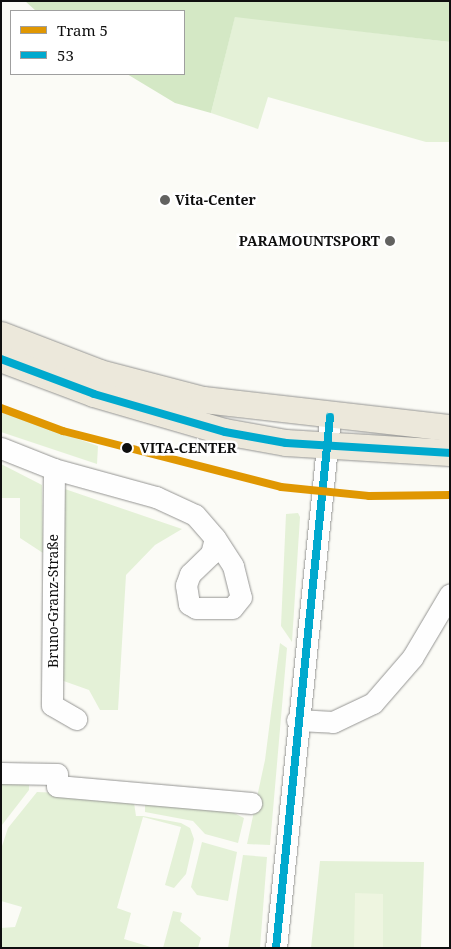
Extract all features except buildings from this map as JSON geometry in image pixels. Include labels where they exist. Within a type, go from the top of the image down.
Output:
[{"type":"main road","points":[[1,335],[161,390],[330,417],[450,428]]},
{"type":"main road","points":[[1,359],[190,424],[327,447],[450,452]]},
{"type":"street","points":[[276,948],[297,720],[330,417]]},
{"type":"street","points":[[1,448],[54,469],[156,497],[195,515],[215,538]]},
{"type":"street","name":"Bruno-Granz-Straße","points":[[54,469],[52,705],[76,718]]},
{"type":"street","points":[[297,720],[332,722],[373,703],[406,666],[450,594]]},
{"type":"street","points":[[1,773],[57,774],[57,786],[251,803]]},
{"type":"green space","points":[[25,1],[450,1],[450,42],[235,17],[211,113],[175,103],[129,75],[185,75],[185,10],[35,10]]},
{"type":"green space","points":[[235,16],[450,42],[450,142],[426,142],[268,97],[258,129],[211,113]]},
{"type":"green space","points":[[1,412],[98,446],[97,464],[1,432]]},
{"type":"green space","points":[[1,464],[42,485],[43,553],[20,538],[20,498],[1,498]]},
{"type":"green space","points":[[59,487],[182,529],[155,545],[126,575],[118,710],[100,710],[89,690],[58,679]]},
{"type":"green space","points":[[298,513],[300,517],[292,642],[281,626],[286,514]]},
{"type":"green space","points":[[280,643],[287,648],[270,845],[247,844],[265,760]]},
{"type":"green space","points":[[1,776],[29,776],[29,790],[2,825]]},
{"type":"green space","points":[[37,792],[133,796],[136,816],[143,816],[181,823],[190,828],[194,839],[186,874],[174,888],[165,885],[181,827],[143,817],[117,908],[131,913],[124,939],[154,948],[1,948],[1,928],[15,927],[22,907],[1,901],[1,849],[8,828]]},
{"type":"green space","points":[[145,801],[224,808],[244,818],[238,843],[205,834],[193,821],[145,812]]},
{"type":"green space","points":[[202,842],[237,852],[228,901],[197,895],[191,887]]},
{"type":"green space","points":[[243,855],[267,857],[260,948],[228,948]]},
{"type":"green space","points":[[320,861],[424,862],[421,948],[311,948]]},
{"type":"green space","points":[[355,893],[383,894],[383,948],[354,948]]},
{"type":"green space","points":[[173,911],[182,913],[180,921],[201,938],[198,948],[163,948]]},
{"type":"tram line","name":"5","points":[[1,408],[63,431],[281,487],[369,496],[450,495]]},
{"type":"transit line","name":"53","points":[[1,359],[94,394],[225,432],[286,443],[450,453]]},
{"type":"transit line","name":"53","points":[[276,948],[330,417]]},
{"type":"place","name":"Vita-Center","points":[[165,200]]},
{"type":"place","name":"PARAMOUNTSPORT","points":[[390,241]]},
{"type":"place","name":"VITA-CENTER","points":[[127,448]]}]
